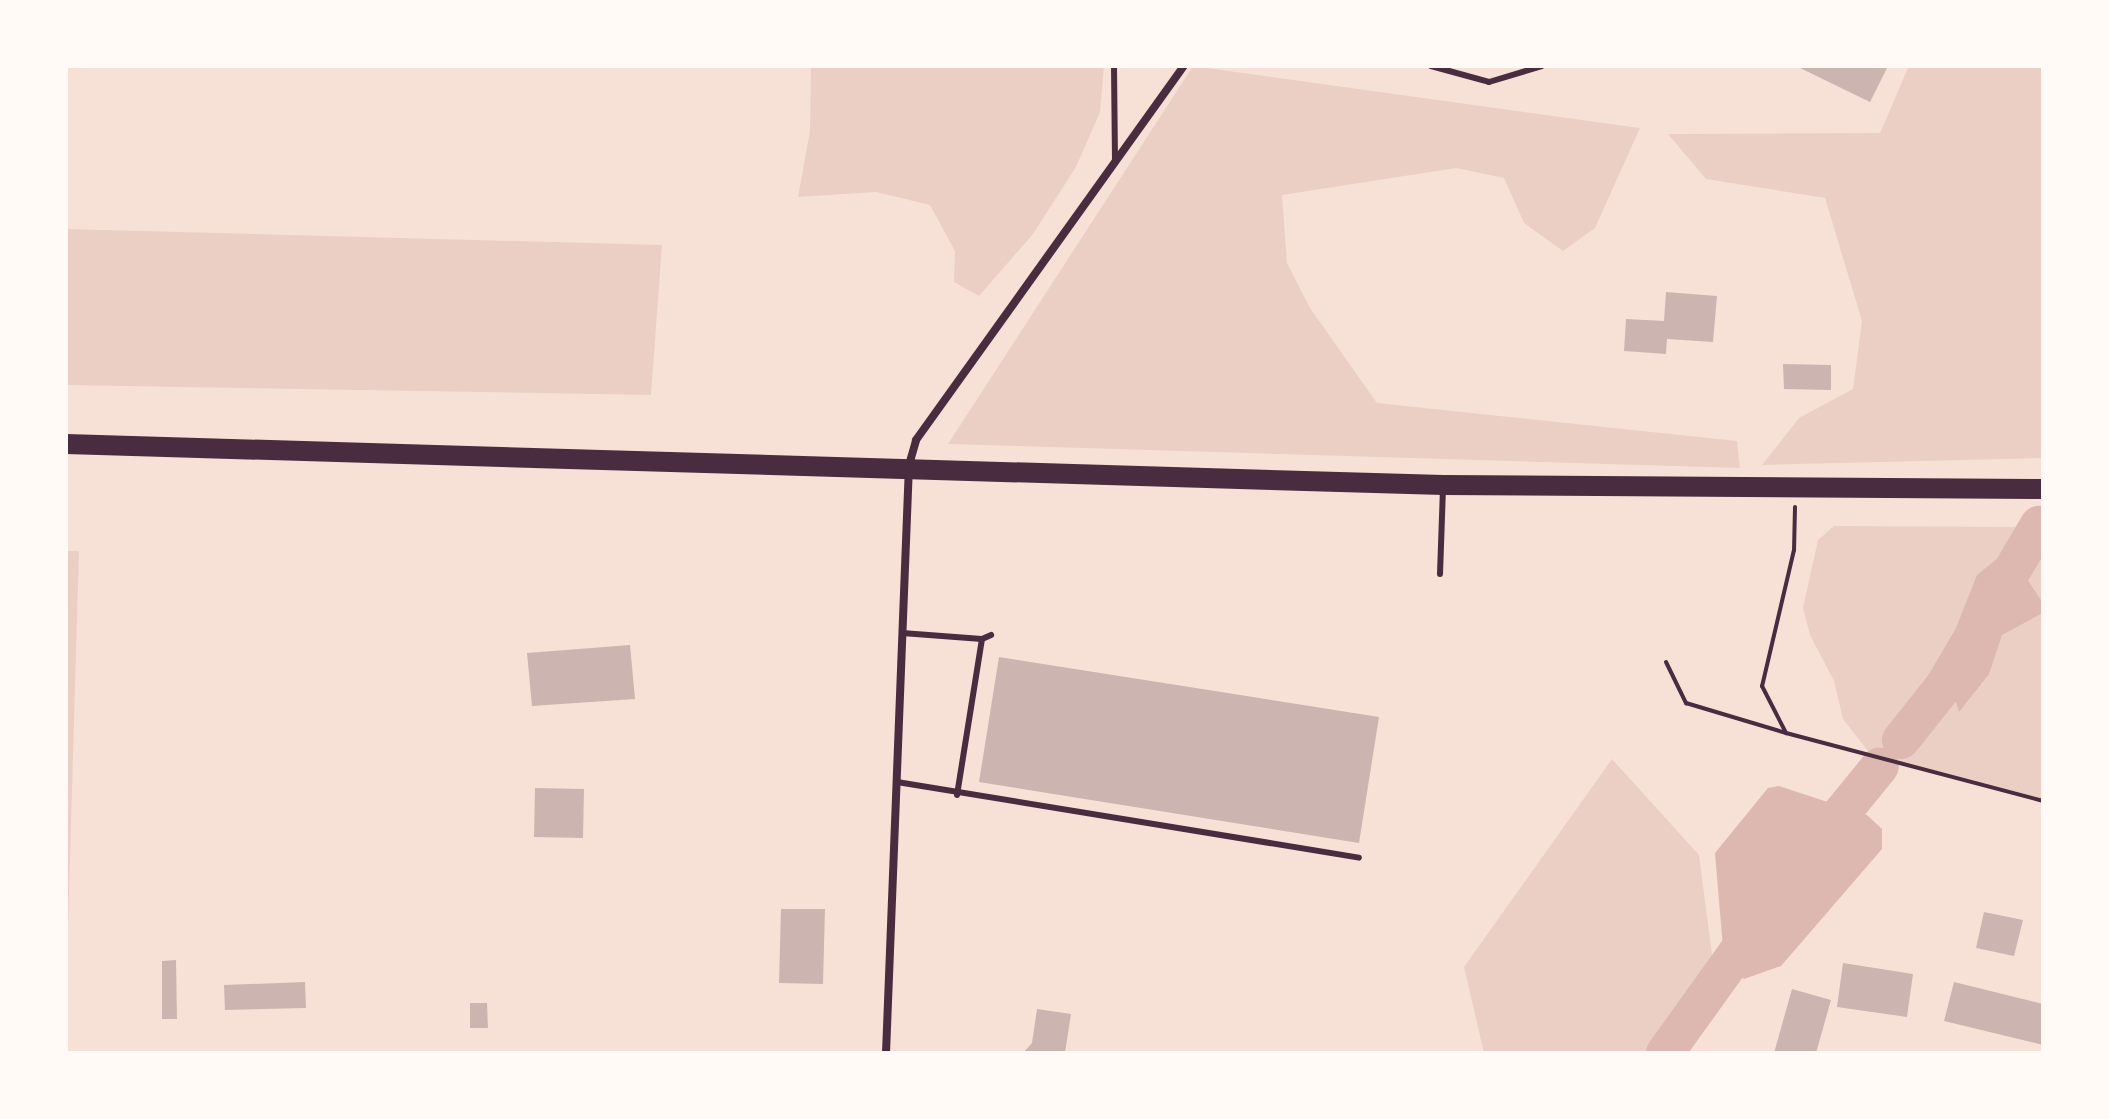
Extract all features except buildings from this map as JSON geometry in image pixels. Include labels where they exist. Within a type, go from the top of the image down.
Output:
[{"type":"main road","points":[[66,444],[909,465],[1443,485],[2043,489]]},
{"type":"street","points":[[886,1053],[909,465],[916,440],[1114,168],[1184,66]]},
{"type":"lane","points":[[1114,66],[1114,168]]},
{"type":"lane","points":[[1431,66],[1489,82],[1542,66]]},
{"type":"lane","points":[[1440,574],[1443,485]]},
{"type":"lane","points":[[902,633],[982,639],[991,635]]},
{"type":"lane","points":[[957,795],[982,639]]},
{"type":"lane","points":[[897,782],[957,795],[1359,858]]},
{"type":"path","points":[[1786,733],[1762,686],[1794,550],[1796,489]]},
{"type":"path","points":[[1666,662],[1686,703],[1786,733],[2043,801]]},
{"type":"shaded area","points":[[811,66],[1104,66],[1100,112],[1076,167],[1033,234],[979,296],[954,282],[955,251],[930,205],[876,192],[798,197],[810,131]]},
{"type":"shaded area","points":[[1193,66],[1640,128],[1595,228],[1563,251],[1524,223],[1504,178],[1456,168],[1282,195],[1287,263],[1310,308],[1377,403],[1737,441],[1740,468],[948,444]]},
{"type":"shaded area","points":[[1909,66],[2043,66],[2043,458],[1762,465],[1799,418],[1853,389],[1862,321],[1825,198],[1706,179],[1668,134],[1880,133]]},
{"type":"shaded area","points":[[66,229],[662,245],[651,395],[66,385]]},
{"type":"shaded area","points":[[1834,526],[2043,527],[2043,801],[1871,755],[1843,719],[1834,681],[1810,635],[1803,608],[1818,540]]},
{"type":"shaded area","points":[[66,551],[79,551],[66,995]]},
{"type":"shaded area","points":[[1998,558],[2019,567],[2041,600],[2041,614],[2002,635],[1989,674],[1959,712],[1952,689],[1956,628],[1977,575]]},
{"type":"shaded area","points":[[1612,759],[1699,855],[1713,962],[1647,1053],[1484,1053],[1464,967]]},
{"type":"shaded area","points":[[1779,786],[1867,815],[1882,829],[1882,849],[1781,966],[1744,979],[1728,967],[1723,948],[1715,853],[1768,788]]},
{"type":"waterway","points":[[1901,740],[1944,686],[2039,525]]},
{"type":"waterway","points":[[1814,847],[1880,766]]},
{"type":"waterway","points":[[1665,1053],[1757,925]]}]
